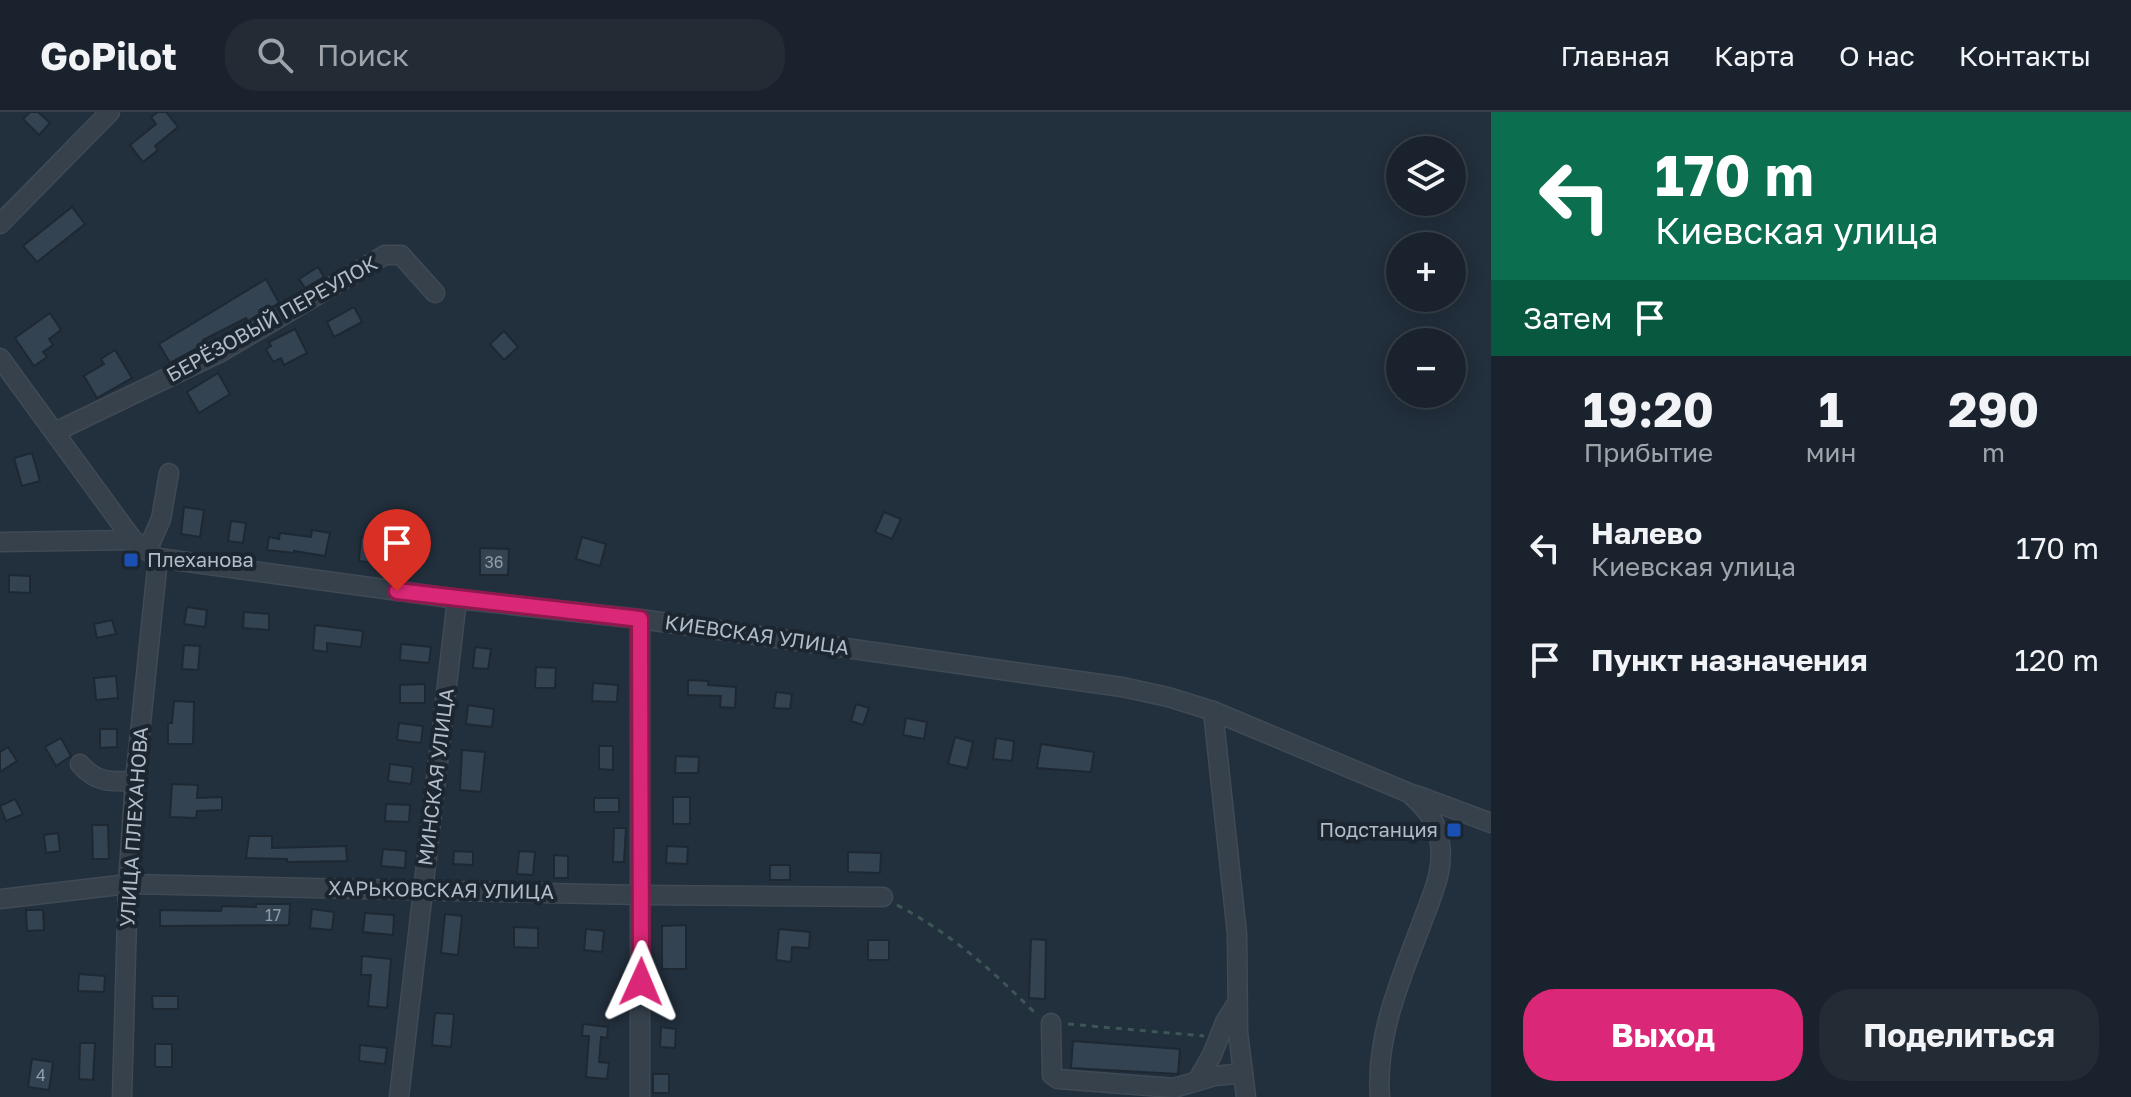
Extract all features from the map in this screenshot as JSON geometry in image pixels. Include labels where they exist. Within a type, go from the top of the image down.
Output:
[{"type":"street","points":[[0,224],[110,112]]},
{"type":"street","name":"БЕРЁЗОВЫЙ ПЕРЕУЛОК","points":[[55,432],[221,352],[385,255],[401,255],[435,293]]},
{"type":"street","points":[[0,358],[146,550]]},
{"type":"street","name":"УЛИЦА ПЛЕХАНОВА","points":[[122,1097],[128,884],[146,550],[161,519],[169,473]]},
{"type":"street","name":"КИЕВСКАЯ УЛИЦА","points":[[0,542],[146,550],[457,599],[640,619],[1122,687],[1213,711],[1409,793],[1422,805],[1436,826],[1441,857],[1438,880],[1395,995],[1385,1032],[1380,1097]]},
{"type":"street","name":"МИНСКАЯ УЛИЦА","points":[[399,1097],[457,599]]},
{"type":"street","points":[[640,619],[640,1097]]},
{"type":"street","points":[[1213,711],[1237,934],[1237,1003],[1246,1097]]},
{"type":"street","points":[[80,764],[90,776],[103,782],[135,781]]},
{"type":"street","points":[[1409,793],[1491,823]]},
{"type":"street","name":"ХАРЬКОВСКАЯ УЛИЦА","points":[[2,893],[128,884],[883,897]]},
{"type":"street","points":[[1197,1081],[1237,1003]]},
{"type":"street","points":[[1051,1023],[1052,1075],[1058,1079],[1174,1088],[1215,1076],[1243,1073]]},
{"type":"path","points":[[883,897],[932,923],[958,942],[1038,1015],[1051,1023],[1220,1037]]},
{"type":"building","points":[[30,112],[38,112],[50,123],[39,135],[23,119]]},
{"type":"building","points":[[158,112],[166,112],[178,127],[155,146],[158,150],[143,162],[130,145],[156,124],[151,117]]},
{"type":"building","points":[[72,207],[85,224],[37,262],[23,246]]},
{"type":"building","points":[[318,267],[324,277],[305,288],[299,279]]},
{"type":"building","points":[[266,279],[279,303],[248,321],[246,318],[203,340],[205,344],[170,363],[159,344]]},
{"type":"building","points":[[354,307],[362,322],[334,337],[327,322]]},
{"type":"building","points":[[50,313],[61,330],[49,339],[53,345],[43,352],[47,357],[34,366],[15,338]]},
{"type":"building","points":[[295,329],[307,353],[284,365],[281,358],[273,362],[266,349],[271,346],[269,342]]},
{"type":"building","points":[[504,331],[518,347],[504,360],[490,344]]},
{"type":"building","points":[[115,350],[132,378],[97,398],[84,376],[104,364],[101,359]]},
{"type":"building","points":[[218,373],[230,394],[199,413],[187,392]]},
{"type":"building","points":[[32,453],[40,481],[22,486],[14,458]]},
{"type":"building","points":[[184,507],[204,510],[200,537],[181,534]]},
{"type":"building","points":[[884,512],[901,519],[892,539],[875,532]]},
{"type":"building","points":[[231,521],[246,523],[243,543],[228,541]]},
{"type":"building","points":[[312,530],[330,533],[325,556],[267,550],[269,537],[279,539],[280,533],[311,537]]},
{"type":"building","points":[[361,537],[377,539],[374,563],[359,561]]},
{"type":"building","points":[[582,537],[606,544],[600,566],[576,559]]},
{"type":"building","points":[[480,548],[509,549],[508,575],[480,575]]},
{"type":"building","points":[[401,549],[418,551],[416,567],[399,565]]},
{"type":"building","points":[[9,575],[30,576],[30,593],[9,592]]},
{"type":"building","points":[[187,607],[207,610],[205,627],[184,624]]},
{"type":"building","points":[[244,612],[269,614],[269,630],[243,628]]},
{"type":"building","points":[[112,620],[116,634],[97,638],[94,624]]},
{"type":"building","points":[[315,625],[363,631],[361,647],[327,643],[327,652],[313,650]]},
{"type":"building","points":[[401,644],[431,647],[429,663],[400,660]]},
{"type":"building","points":[[184,645],[200,646],[198,670],[182,669]]},
{"type":"building","points":[[475,647],[491,649],[488,669],[473,668]]},
{"type":"building","points":[[536,667],[556,668],[555,688],[535,688]]},
{"type":"building","points":[[116,676],[118,698],[96,700],[94,678]]},
{"type":"building","points":[[688,680],[736,687],[735,708],[720,707],[721,696],[688,695]]},
{"type":"building","points":[[593,683],[618,685],[617,702],[592,701]]},
{"type":"building","points":[[425,684],[425,703],[400,703],[400,685]]},
{"type":"building","points":[[776,692],[792,694],[790,709],[774,708]]},
{"type":"building","points":[[174,701],[194,702],[193,744],[168,744],[168,723],[172,723]]},
{"type":"building","points":[[856,704],[869,708],[863,725],[851,721]]},
{"type":"building","points":[[468,705],[494,709],[492,727],[466,724]]},
{"type":"building","points":[[906,718],[927,722],[924,739],[903,735]]},
{"type":"building","points":[[399,723],[423,726],[421,743],[397,740]]},
{"type":"building","points":[[100,729],[117,729],[117,747],[100,748]]},
{"type":"building","points":[[955,737],[973,742],[967,768],[948,764]]},
{"type":"building","points":[[61,738],[71,756],[56,766],[45,747]]},
{"type":"building","points":[[996,738],[1014,741],[1012,761],[993,759]]},
{"type":"building","points":[[1041,744],[1094,752],[1091,772],[1037,768]]},
{"type":"building","points":[[599,746],[613,746],[613,770],[599,769]]},
{"type":"building","points":[[8,747],[17,761],[0,772],[0,752]]},
{"type":"building","points":[[462,750],[485,752],[481,792],[460,790]]},
{"type":"building","points":[[676,756],[699,757],[698,773],[675,773]]},
{"type":"building","points":[[390,764],[413,767],[411,784],[388,781]]},
{"type":"building","points":[[172,784],[198,785],[197,798],[222,797],[222,810],[197,811],[196,818],[170,817]]},
{"type":"building","points":[[673,797],[690,797],[690,824],[673,824]]},
{"type":"building","points":[[594,798],[619,798],[619,812],[594,812]]},
{"type":"building","points":[[15,799],[23,814],[6,821],[0,806]]},
{"type":"building","points":[[386,804],[410,805],[409,822],[385,821]]},
{"type":"building","points":[[92,825],[108,825],[109,859],[93,859]]},
{"type":"building","points":[[614,828],[626,828],[624,862],[613,862]]},
{"type":"building","points":[[58,833],[60,851],[46,853],[44,835]]},
{"type":"building","points":[[249,836],[272,836],[272,848],[346,846],[347,861],[287,862],[287,859],[246,858]]},
{"type":"building","points":[[667,846],[688,847],[687,864],[666,863]]},
{"type":"building","points":[[383,849],[406,851],[405,868],[381,866]]},
{"type":"building","points":[[454,851],[473,852],[473,865],[453,864]]},
{"type":"building","points":[[519,851],[535,852],[533,875],[517,874]]},
{"type":"building","points":[[848,852],[881,853],[880,873],[848,872]]},
{"type":"building","points":[[554,855],[568,856],[568,878],[554,878]]},
{"type":"building","points":[[770,865],[790,865],[790,880],[770,880]]},
{"type":"building","points":[[256,904],[290,904],[289,925],[160,926],[160,910],[221,911],[222,906],[256,907]]},
{"type":"building","points":[[312,909],[334,912],[332,930],[310,928]]},
{"type":"building","points":[[26,910],[43,910],[44,930],[27,931]]},
{"type":"building","points":[[365,913],[394,915],[393,935],[363,932]]},
{"type":"building","points":[[445,914],[462,916],[458,955],[441,953]]},
{"type":"building","points":[[686,925],[686,969],[662,969],[662,926]]},
{"type":"building","points":[[514,927],[538,928],[538,948],[514,947]]},
{"type":"building","points":[[586,929],[604,931],[602,952],[584,950]]},
{"type":"building","points":[[779,929],[810,932],[809,948],[792,947],[791,962],[776,960]]},
{"type":"building","points":[[1031,939],[1046,940],[1045,999],[1029,998]]},
{"type":"building","points":[[868,940],[889,940],[889,960],[868,960]]},
{"type":"building","points":[[362,956],[391,959],[387,1008],[368,1006],[371,975],[361,975]]},
{"type":"building","points":[[79,974],[105,976],[104,992],[78,991]]},
{"type":"building","points":[[152,996],[178,996],[178,1009],[153,1009]]},
{"type":"building","points":[[435,1013],[454,1014],[451,1047],[432,1045]]},
{"type":"building","points":[[583,1024],[608,1027],[607,1038],[601,1037],[599,1062],[609,1063],[607,1079],[586,1077],[589,1036],[582,1036]]},
{"type":"building","points":[[661,1027],[676,1029],[675,1048],[660,1047]]},
{"type":"building","points":[[1073,1041],[1180,1049],[1178,1074],[1071,1068]]},
{"type":"building","points":[[80,1043],[95,1043],[93,1080],[79,1079]]},
{"type":"building","points":[[155,1044],[172,1044],[172,1067],[155,1067]]},
{"type":"building","points":[[360,1045],[387,1048],[385,1064],[359,1061]]},
{"type":"building","points":[[32,1059],[53,1062],[49,1090],[28,1087]]},
{"type":"building","points":[[653,1074],[669,1074],[669,1093],[653,1093]]},
{"type":"place","name":"Плеханова","points":[[131,560]]},
{"type":"place","name":"Подстанция","points":[[1454,830]]},
{"type":"route","points":[[397,591],[640,619],[641,982]]}]
